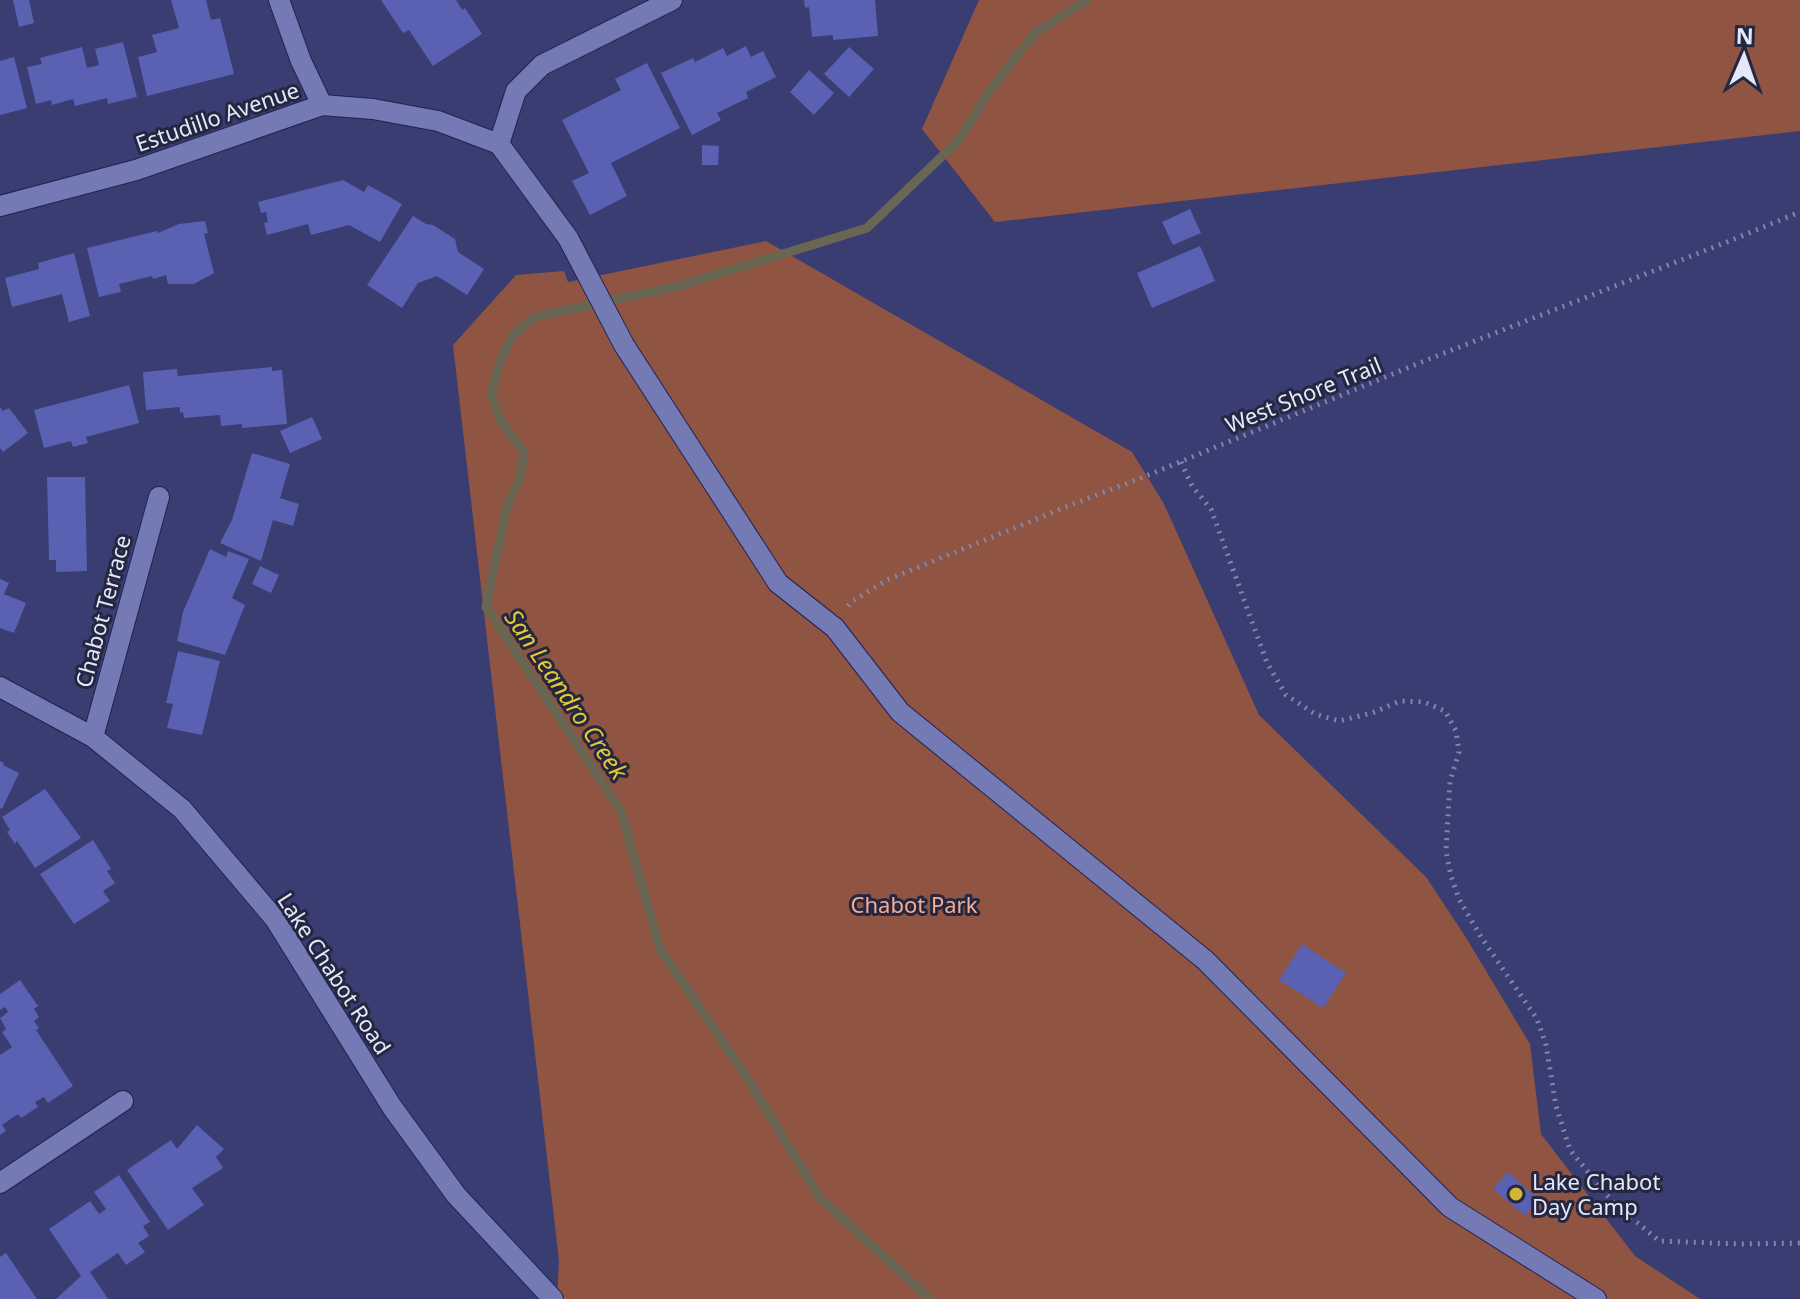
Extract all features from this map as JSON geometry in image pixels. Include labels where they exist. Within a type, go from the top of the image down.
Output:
[{"type":"street","points":[[279,0],[301,61],[322,105]]},
{"type":"street","points":[[672,0],[542,65],[516,91],[499,144],[568,238],[624,345],[778,583],[835,628],[900,712],[1205,960],[1450,1207],[1596,1299]]},
{"type":"street","name":"Estudillo Avenue","points":[[0,206],[136,170],[322,105],[373,109],[438,121],[499,144]]},
{"type":"street","name":"Chabot Terrace","points":[[93,737],[159,497]]},
{"type":"street","name":"Lake Chabot Road","points":[[0,687],[93,737],[182,809],[275,919],[392,1107],[456,1195],[553,1299]]},
{"type":"street","points":[[0,1183],[123,1101]]},
{"type":"path","name":"West Shore Trail","points":[[835,628],[851,602],[887,580],[1800,212]]},
{"type":"path","points":[[1181,462],[1192,486],[1211,509],[1267,663],[1286,695],[1315,714],[1339,721],[1372,713],[1400,701],[1424,702],[1445,711],[1456,731],[1459,752],[1450,781],[1446,851],[1451,876],[1459,899],[1481,937],[1537,1019],[1546,1045],[1556,1106],[1570,1150],[1611,1200],[1659,1241],[1800,1243]]},
{"type":"green space","points":[[979,0],[1800,0],[1800,131],[995,222],[922,129]]},
{"type":"green space","name":"Chabot Park","points":[[766,241],[1132,452],[1164,504],[1259,715],[1426,877],[1530,1044],[1541,1134],[1635,1256],[1700,1299],[557,1299],[559,1261],[453,345],[516,275],[564,271],[568,282]]},
{"type":"building","points":[[13,0],[29,0],[34,23],[19,27]]},
{"type":"building","points":[[171,0],[206,0],[211,20],[220,18],[234,74],[147,96],[138,57],[157,52],[152,35],[179,28]]},
{"type":"building","points":[[381,0],[456,0],[482,34],[433,66],[409,30],[403,33]]},
{"type":"building","points":[[804,0],[875,0],[878,36],[833,40],[833,35],[812,37],[809,7],[805,8]]},
{"type":"building","points":[[123,42],[137,97],[108,104],[107,98],[75,106],[73,99],[52,105],[51,100],[36,104],[27,67],[42,64],[40,58],[82,47],[87,68],[99,65],[95,49]]},
{"type":"building","points":[[746,46],[751,57],[763,51],[776,77],[746,92],[748,98],[717,113],[721,120],[692,135],[661,73],[693,58],[695,62],[723,48],[727,56]]},
{"type":"building","points":[[849,47],[874,69],[849,97],[824,74]]},
{"type":"building","points":[[14,57],[27,108],[0,115],[0,61]]},
{"type":"building","points":[[647,63],[680,128],[611,163],[627,196],[590,215],[572,181],[589,173],[562,120],[621,90],[615,79]]},
{"type":"building","points":[[809,70],[834,93],[814,115],[790,92]]},
{"type":"building","points":[[702,145],[719,146],[718,165],[702,165]]},
{"type":"building","points":[[343,180],[364,192],[368,185],[402,204],[380,242],[349,225],[311,235],[308,224],[267,235],[264,223],[268,222],[266,212],[261,213],[258,202]]},
{"type":"building","points":[[1190,209],[1201,233],[1173,245],[1162,222]]},
{"type":"building","points":[[413,216],[455,239],[458,252],[484,269],[467,295],[437,276],[418,283],[402,308],[367,285]]},
{"type":"building","points":[[205,221],[208,233],[204,234],[214,273],[194,284],[168,284],[166,275],[153,279],[152,276],[119,284],[121,292],[99,297],[87,248],[158,233],[179,224]]},
{"type":"building","points":[[1200,246],[1215,281],[1152,308],[1137,273]]},
{"type":"building","points":[[74,253],[90,316],[69,322],[62,294],[12,307],[5,278],[39,269],[38,263]]},
{"type":"building","points":[[272,367],[272,371],[282,370],[287,424],[242,428],[242,424],[221,426],[220,415],[184,418],[180,407],[146,410],[143,372],[177,369],[178,376]]},
{"type":"building","points":[[129,385],[139,423],[86,437],[88,443],[73,447],[71,441],[44,448],[34,410]]},
{"type":"building","points":[[0,407],[3,411],[9,408],[28,433],[3,452],[0,448]]},
{"type":"building","points":[[312,417],[322,439],[290,453],[280,431]]},
{"type":"building","points":[[252,453],[290,464],[280,498],[299,504],[293,526],[273,520],[261,561],[220,543],[232,520]]},
{"type":"building","points":[[47,477],[85,477],[87,571],[56,572],[56,560],[49,560]]},
{"type":"building","points":[[210,549],[226,557],[228,551],[249,559],[232,598],[245,605],[225,655],[177,641],[183,612]]},
{"type":"building","points":[[260,566],[279,575],[271,593],[252,584]]},
{"type":"building","points":[[0,579],[9,583],[4,594],[26,603],[14,633],[0,628]]},
{"type":"building","points":[[178,651],[220,661],[202,735],[167,728],[173,704],[166,703]]},
{"type":"building","points":[[0,761],[19,773],[2,809],[0,808]]},
{"type":"building","points":[[45,789],[81,838],[35,868],[7,832],[10,830],[2,817]]},
{"type":"building","points":[[93,840],[111,869],[107,871],[115,883],[103,891],[110,901],[74,924],[40,874]]},
{"type":"building","points":[[1302,944],[1346,973],[1323,1008],[1279,980]]},
{"type":"building","points":[[20,980],[38,1006],[34,1009],[39,1017],[34,1021],[39,1028],[36,1030],[73,1086],[48,1103],[44,1097],[35,1102],[38,1107],[21,1118],[18,1114],[2,1125],[6,1131],[0,1135],[0,1055],[12,1047],[2,1032],[6,1029],[0,1018],[8,1012],[5,1007],[0,1010],[0,994]]},
{"type":"building","points":[[197,1125],[224,1149],[216,1157],[223,1168],[192,1188],[204,1205],[168,1230],[127,1170],[171,1140],[177,1149]]},
{"type":"building","name":"Lake Chabot Day Camp","points":[[1508,1172],[1539,1200],[1525,1216],[1493,1189]]},
{"type":"building","points":[[119,1175],[150,1222],[143,1226],[149,1236],[138,1243],[145,1252],[126,1265],[118,1253],[90,1272],[108,1299],[56,1299],[81,1276],[49,1229],[90,1201],[99,1214],[106,1209],[94,1192]]},
{"type":"building","points":[[6,1253],[37,1299],[0,1299],[0,1257]]},
{"type":"waterway","name":"San Leandro Creek","points":[[930,1299],[820,1198],[745,1075],[660,949],[621,811],[486,607],[507,506],[520,478],[524,452],[501,421],[491,395],[500,361],[513,335],[535,317],[682,285],[867,228],[958,141],[990,90],[1035,33],[1087,0]]},
{"type":"place","name":"Lake Chabot Day Camp","points":[[1516,1194]]}]
